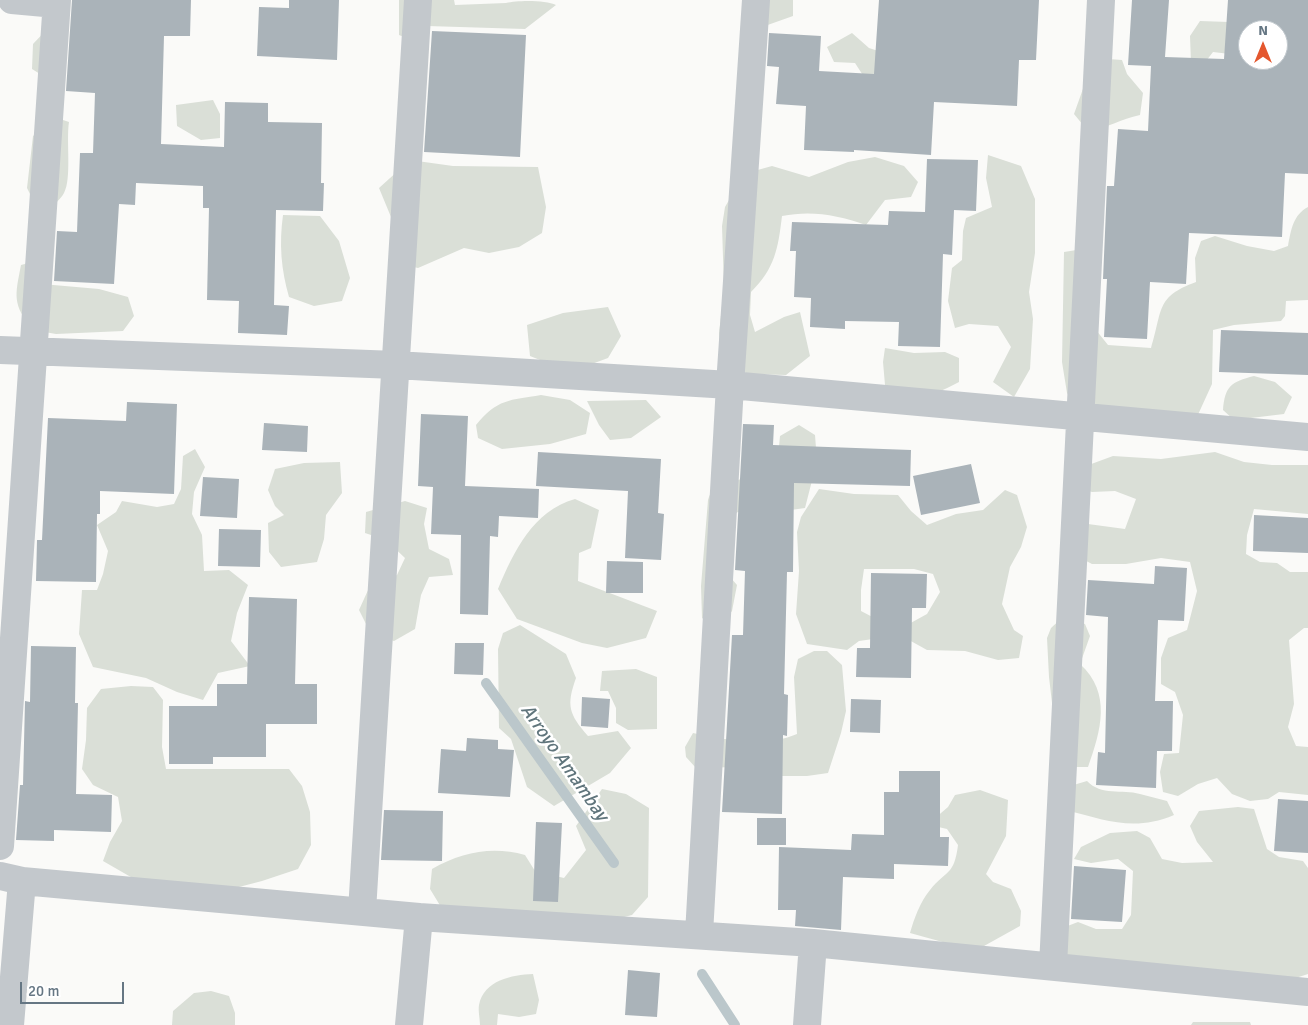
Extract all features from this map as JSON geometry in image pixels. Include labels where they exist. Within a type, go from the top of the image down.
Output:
[{"type":"street","points":[[0,846],[56,2],[12,0]]},
{"type":"street","points":[[362,911],[418,0]]},
{"type":"street","points":[[699,934],[730,385],[756,0]]},
{"type":"street","points":[[1053,966],[1101,0]]},
{"type":"street","points":[[0,350],[34,353],[396,365],[730,385],[1308,437]]},
{"type":"street","points":[[10,1025],[11,878],[419,916],[813,943],[1308,992]]},
{"type":"street","points":[[409,1025],[419,916]]},
{"type":"street","points":[[806,1025],[813,943]]},
{"type":"shaded area","points":[[57,0],[48,79],[32,69],[33,44],[51,25]]},
{"type":"shaded area","points":[[399,0],[454,0],[455,5],[532,1],[556,5],[525,29],[427,26],[414,41],[399,35]]},
{"type":"shaded area","points":[[747,0],[793,0],[793,16],[762,27]]},
{"type":"shaded area","points":[[1200,21],[1229,22],[1238,55],[1213,52],[1203,65],[1191,63],[1190,36]]},
{"type":"shaded area","points":[[852,33],[869,48],[900,58],[866,80],[855,63],[834,62],[827,47]]},
{"type":"shaded area","points":[[1094,58],[1122,60],[1127,74],[1143,93],[1140,115],[1088,131],[1074,114]]},
{"type":"shaded area","points":[[213,100],[220,114],[220,138],[201,140],[177,126],[176,105]]},
{"type":"shaded area","points":[[54,117],[69,122],[68,179],[63,195],[48,210],[37,208],[27,188],[33,136]]},
{"type":"shaded area","points":[[988,155],[1021,166],[1035,199],[1035,253],[1029,292],[1033,319],[1030,369],[1014,397],[993,382],[1011,347],[998,326],[969,324],[955,328],[948,301],[952,268],[962,260],[963,231],[966,218],[992,207],[986,178]]},
{"type":"shaded area","points":[[875,157],[904,166],[918,182],[911,197],[885,200],[866,225],[824,214],[803,213],[782,216],[774,257],[765,275],[751,292],[750,315],[755,332],[784,317],[800,312],[810,356],[786,375],[751,374],[721,367],[719,333],[724,289],[722,226],[725,207],[736,188],[754,171],[772,166],[809,177],[848,162]]},
{"type":"shaded area","points":[[410,160],[453,166],[538,167],[546,207],[542,233],[519,247],[489,253],[464,248],[418,268],[393,262],[391,217],[379,188]]},
{"type":"shaded area","points":[[1308,207],[1308,300],[1286,301],[1285,316],[1281,321],[1234,325],[1213,330],[1212,384],[1196,419],[1081,415],[1067,393],[1062,362],[1064,252],[1089,248],[1096,330],[1108,345],[1151,348],[1160,314],[1167,299],[1173,293],[1196,282],[1195,258],[1201,241],[1215,236],[1247,246],[1274,251],[1288,246],[1296,219]]},
{"type":"shaded area","points":[[283,215],[320,216],[339,241],[350,278],[342,301],[314,306],[289,297],[282,256]]},
{"type":"shaded area","points":[[40,260],[42,284],[99,289],[128,297],[134,316],[123,331],[56,334],[33,330],[18,306],[17,285],[21,265]]},
{"type":"shaded area","points":[[608,307],[621,336],[608,358],[570,372],[530,356],[527,325],[563,313]]},
{"type":"shaded area","points":[[885,348],[914,353],[945,352],[959,358],[959,382],[939,392],[922,395],[906,393],[885,385],[883,362]]},
{"type":"shaded area","points":[[1254,376],[1275,382],[1292,397],[1284,414],[1234,420],[1223,410],[1225,395],[1231,386],[1240,380]]},
{"type":"shaded area","points":[[541,395],[570,400],[590,413],[586,434],[550,444],[502,449],[478,438],[476,425],[498,405],[512,400]]},
{"type":"shaded area","points":[[646,400],[661,417],[631,438],[610,440],[599,425],[587,401]]},
{"type":"shaded area","points":[[799,425],[815,435],[817,461],[805,508],[777,512],[738,512],[727,518],[724,570],[737,585],[732,611],[723,624],[708,623],[702,618],[701,586],[708,500],[711,493],[717,486],[741,479],[778,457],[780,436]]},
{"type":"shaded area","points":[[195,449],[205,467],[194,492],[192,514],[202,535],[204,571],[229,570],[248,585],[237,613],[231,641],[250,666],[218,673],[203,700],[177,692],[146,678],[93,667],[79,634],[82,590],[97,590],[108,551],[97,525],[116,512],[122,501],[157,507],[174,504],[181,489],[183,456]]},
{"type":"shaded area","points":[[1215,452],[1244,462],[1272,465],[1308,465],[1308,514],[1254,509],[1247,535],[1246,554],[1260,562],[1277,563],[1290,572],[1308,572],[1308,628],[1304,628],[1289,640],[1294,704],[1288,727],[1296,746],[1308,747],[1308,795],[1279,792],[1268,799],[1250,801],[1232,794],[1217,778],[1198,784],[1178,796],[1163,792],[1160,772],[1164,754],[1179,753],[1183,715],[1175,692],[1161,684],[1161,658],[1168,638],[1187,630],[1197,591],[1190,562],[1161,558],[1126,564],[1092,564],[1067,551],[1088,524],[1125,529],[1136,499],[1115,491],[1092,492],[1077,487],[1075,470],[1113,456],[1161,459]]},
{"type":"shaded area","points":[[340,462],[342,493],[326,515],[324,539],[317,562],[281,567],[269,552],[268,523],[284,515],[275,506],[268,490],[275,469],[304,463]]},
{"type":"shaded area","points":[[819,489],[854,494],[898,495],[911,511],[927,525],[956,514],[983,510],[1005,490],[1017,495],[1027,527],[1021,547],[1010,567],[1002,604],[1014,630],[1023,636],[1019,658],[998,660],[965,651],[927,650],[909,640],[907,625],[927,614],[940,592],[933,574],[914,569],[864,569],[861,611],[882,622],[880,638],[859,641],[847,650],[807,644],[796,614],[799,571],[797,532],[801,517]]},
{"type":"shaded area","points":[[575,499],[599,510],[591,548],[579,553],[578,581],[657,611],[646,638],[607,648],[582,643],[517,619],[498,589],[518,547],[536,523],[560,505]]},
{"type":"shaded area","points":[[405,501],[427,508],[424,524],[429,549],[449,559],[453,575],[429,577],[421,595],[415,629],[394,641],[371,634],[359,610],[369,588],[397,575],[405,558],[386,540],[365,533],[366,512]]},
{"type":"shaded area","points":[[1065,615],[1085,624],[1090,636],[1080,664],[1090,675],[1097,687],[1100,700],[1100,726],[1088,767],[1076,767],[1052,703],[1047,638],[1051,628]]},
{"type":"shaded area","points":[[520,625],[566,654],[576,678],[571,696],[571,709],[577,722],[588,736],[618,731],[631,748],[610,773],[554,806],[527,787],[511,739],[499,728],[498,649],[503,633]]},
{"type":"shaded area","points":[[814,651],[827,651],[842,665],[846,711],[828,773],[807,776],[772,776],[735,767],[696,768],[686,757],[685,747],[693,733],[745,741],[772,740],[797,734],[794,677],[798,659]]},
{"type":"shaded area","points":[[636,669],[657,677],[657,729],[628,730],[616,723],[616,708],[608,691],[600,691],[602,671]]},
{"type":"shaded area","points":[[131,686],[153,687],[163,700],[162,747],[166,769],[289,769],[302,786],[310,812],[311,845],[298,869],[212,894],[136,880],[103,861],[110,842],[122,821],[118,797],[93,785],[82,769],[86,740],[87,708],[101,689]]},
{"type":"shaded area","points":[[1087,781],[1099,789],[1133,793],[1167,801],[1174,815],[1146,823],[1133,824],[1120,823],[1066,810],[1070,786]]},
{"type":"shaded area","points":[[602,789],[626,794],[649,808],[648,897],[632,915],[597,924],[441,907],[430,889],[432,869],[455,858],[477,852],[501,851],[525,855],[535,871],[564,878],[586,850],[576,826]]},
{"type":"shaded area","points":[[980,790],[1008,800],[1006,836],[986,874],[993,882],[1011,889],[1021,911],[1020,926],[975,951],[910,933],[915,916],[923,900],[952,867],[956,855],[958,845],[947,829],[934,826],[934,819],[948,807],[955,795]]},
{"type":"shaded area","points":[[1238,807],[1254,809],[1267,849],[1279,857],[1303,861],[1308,868],[1308,974],[1271,986],[1067,966],[1057,930],[1078,922],[1096,929],[1122,929],[1131,915],[1133,871],[1118,859],[1091,863],[1074,859],[1081,847],[1110,833],[1137,831],[1150,838],[1162,859],[1182,863],[1213,862],[1197,842],[1190,826],[1199,811]]},
{"type":"shaded area","points":[[533,974],[539,1000],[536,1014],[519,1017],[498,1014],[497,1025],[480,1025],[479,1005],[482,997],[493,984],[516,976]]},
{"type":"shaded area","points":[[211,991],[229,996],[235,1013],[235,1025],[172,1025],[173,1011],[194,993]]},
{"type":"shaded area","points":[[1193,1022],[1250,1022],[1251,1025],[1191,1025]]},
{"type":"building","points":[[72,0],[191,0],[190,36],[164,36],[161,144],[224,147],[225,102],[268,103],[268,122],[322,123],[321,183],[324,183],[323,211],[276,210],[274,305],[289,306],[287,335],[238,333],[239,301],[207,300],[209,208],[203,208],[203,186],[136,183],[135,205],[119,204],[114,284],[54,281],[57,231],[77,232],[80,153],[93,153],[95,93],[66,91]]},
{"type":"building","points":[[289,0],[339,0],[337,60],[257,56],[259,7],[289,8]]},
{"type":"building","points":[[879,0],[1039,0],[1036,60],[1019,60],[1017,106],[934,102],[931,155],[854,150],[854,152],[804,150],[806,106],[776,104],[779,67],[767,66],[769,33],[821,36],[819,71],[874,74]]},
{"type":"building","points":[[1132,0],[1169,0],[1165,57],[1224,59],[1228,0],[1308,0],[1308,174],[1285,173],[1282,237],[1189,233],[1186,284],[1150,282],[1147,339],[1104,337],[1107,279],[1103,279],[1107,186],[1114,186],[1118,129],[1148,131],[1151,66],[1128,65]]},
{"type":"building","points":[[432,31],[526,35],[520,157],[424,152]]},
{"type":"building","points":[[927,159],[978,160],[976,211],[954,210],[952,255],[943,254],[940,347],[898,346],[899,322],[845,321],[845,329],[810,327],[811,298],[794,297],[796,251],[790,251],[792,222],[888,225],[889,211],[925,212]]},
{"type":"building","points":[[1221,330],[1308,333],[1308,375],[1219,372]]},
{"type":"building","points":[[127,402],[177,404],[174,494],[100,491],[100,514],[97,514],[96,582],[36,581],[37,540],[42,540],[48,418],[126,421]]},
{"type":"building","points":[[421,414],[468,416],[465,486],[539,489],[538,518],[499,516],[498,537],[490,536],[488,615],[460,614],[461,535],[431,534],[433,487],[418,486]]},
{"type":"building","points":[[264,423],[308,426],[307,452],[262,450]]},
{"type":"building","points":[[743,424],[774,425],[773,445],[911,450],[910,486],[794,483],[793,572],[787,572],[784,694],[788,695],[787,736],[783,735],[782,814],[722,812],[732,635],[743,635],[745,571],[735,570]]},
{"type":"building","points":[[538,452],[661,459],[658,513],[664,514],[661,560],[625,558],[628,491],[536,486]]},
{"type":"building","points":[[971,464],[980,503],[921,515],[913,476]]},
{"type":"building","points":[[203,477],[239,479],[237,518],[200,516]]},
{"type":"building","points":[[1254,515],[1308,518],[1308,553],[1253,551]]},
{"type":"building","points":[[219,529],[261,530],[260,567],[218,566]]},
{"type":"building","points":[[607,561],[643,562],[643,593],[606,593]]},
{"type":"building","points":[[1155,566],[1187,568],[1184,621],[1158,620],[1155,701],[1173,701],[1172,751],[1157,751],[1156,788],[1096,785],[1098,752],[1105,753],[1108,617],[1086,615],[1088,580],[1154,584]]},
{"type":"building","points":[[871,573],[927,574],[926,608],[912,608],[911,678],[856,677],[857,648],[870,648]]},
{"type":"building","points":[[249,597],[297,599],[295,684],[317,684],[317,724],[266,724],[266,757],[213,757],[213,764],[169,764],[169,706],[217,706],[217,684],[247,684]]},
{"type":"building","points":[[455,643],[484,643],[483,675],[454,674]]},
{"type":"building","points":[[31,646],[76,647],[75,703],[78,703],[76,794],[112,795],[111,832],[54,830],[54,841],[16,840],[20,785],[23,785],[25,701],[30,702]]},
{"type":"building","points":[[582,697],[610,699],[608,728],[581,726]]},
{"type":"building","points":[[851,699],[881,700],[880,733],[850,732]]},
{"type":"building","points":[[467,738],[498,740],[498,749],[514,750],[510,797],[438,793],[441,749],[466,751]]},
{"type":"building","points":[[899,771],[940,771],[940,837],[949,837],[948,866],[894,864],[894,879],[843,877],[841,930],[795,926],[796,910],[778,910],[779,847],[851,850],[852,834],[884,835],[884,792],[899,792]]},
{"type":"building","points":[[1278,799],[1308,801],[1308,853],[1274,851]]},
{"type":"building","points":[[384,810],[443,811],[442,861],[381,860]]},
{"type":"building","points":[[757,818],[786,818],[786,845],[757,845]]},
{"type":"building","points":[[536,822],[562,823],[558,902],[533,901]]},
{"type":"building","points":[[1074,866],[1126,870],[1122,922],[1071,919]]},
{"type":"building","points":[[628,970],[660,973],[657,1017],[625,1015]]},
{"type":"waterway","name":"Arroyo Amambay","points":[[486,683],[614,863]]},
{"type":"waterway","name":"Arroyo Amambay","points":[[702,974],[735,1025]]}]
